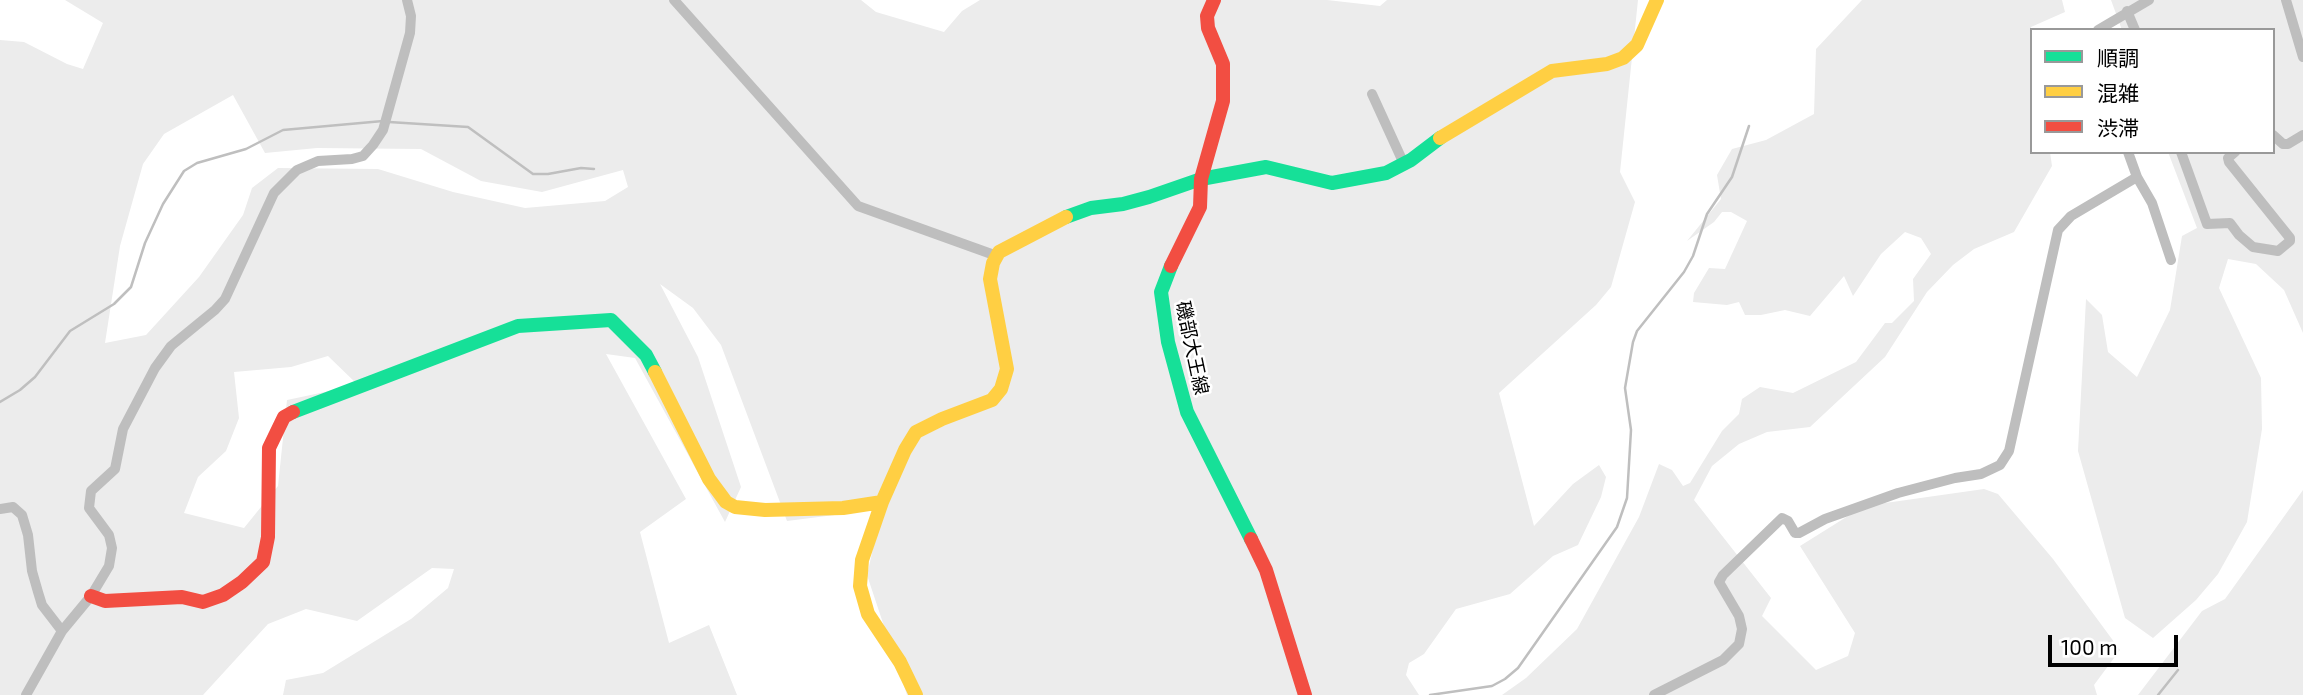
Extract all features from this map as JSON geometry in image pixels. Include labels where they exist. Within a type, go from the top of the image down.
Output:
[{"type":"street","points":[[26,695],[62,631],[91,596],[109,566],[112,548],[109,535],[89,508],[91,491],[115,469],[123,429],[155,368],[171,346],[225,299],[274,193],[297,170],[318,161],[363,156],[373,145],[383,130],[410,33],[411,16],[407,0]]},
{"type":"street","points":[[674,0],[858,206],[997,256]]},
{"type":"street","name":"磯部大王線","points":[[1214,0],[1207,16],[1208,29],[1223,64],[1223,101],[1201,179],[1200,206],[1161,292],[1168,342],[1187,412],[1266,570],[1306,695]]},
{"type":"street","points":[[916,695],[901,662],[868,614],[860,586],[862,560],[881,502],[916,432],[992,400],[1001,389],[1007,369],[990,279],[993,263],[999,252],[1074,213],[1149,197],[1201,179],[1266,167],[1332,183],[1386,173],[1448,132],[1552,71],[1607,64],[1623,58],[1637,45],[1657,0]]},
{"type":"street","points":[[2122,0],[2133,28]]},
{"type":"street","points":[[2101,28],[2149,0]]},
{"type":"street","points":[[2286,0],[2303,57]]},
{"type":"street","points":[[1373,94],[1404,163]]},
{"type":"street","points":[[2275,137],[2283,144],[2288,144],[2303,135]]},
{"type":"street","points":[[2129,154],[2137,177],[2152,203],[2171,260]]},
{"type":"street","points":[[2181,154],[2207,224],[2230,223],[2253,247],[2278,251],[2290,238],[2229,162],[2228,158],[2233,154]]},
{"type":"street","points":[[1654,695],[1723,660],[1739,643],[1742,629],[1739,616],[1719,582],[1782,518],[1788,521],[1795,533],[1799,533],[1825,519],[1898,493],[1981,474],[2000,465],[2010,450],[2058,230],[2071,216],[2137,177]]},
{"type":"street","points":[[91,596],[105,601],[182,597],[202,602],[223,595],[263,562],[268,537],[269,448],[284,417],[301,407],[518,326],[611,320],[646,355],[709,479],[726,502],[735,507],[765,510],[843,508],[881,502]]},
{"type":"street","points":[[0,509],[13,507],[22,516],[40,598],[62,631]]},
{"type":"shaded area","points":[[65,0],[861,0],[876,12],[944,32],[962,11],[980,0],[1327,0],[1380,6],[1387,0],[1638,0],[1620,172],[1635,202],[1611,287],[1596,305],[1499,393],[1534,526],[1573,484],[1599,465],[1606,477],[1601,497],[1578,545],[1553,556],[1510,594],[1456,609],[1424,654],[1409,663],[1406,675],[1419,695],[907,695],[867,575],[882,509],[787,521],[721,345],[693,308],[660,284],[698,357],[741,487],[725,522],[635,358],[606,354],[686,499],[640,532],[669,643],[709,625],[737,695],[283,695],[286,680],[323,673],[411,619],[448,588],[454,569],[432,568],[357,621],[306,609],[268,624],[203,695],[0,695],[0,40],[24,42],[67,64],[83,69],[103,23]],"holes":[[[233,95],[265,153],[317,148],[421,149],[481,181],[542,192],[623,170],[628,187],[605,201],[525,208],[453,192],[378,169],[278,168],[252,188],[243,215],[199,277],[146,335],[105,343],[120,246],[143,164],[164,134]],[[328,356],[358,385],[287,400],[278,486],[244,528],[184,513],[198,477],[226,451],[239,418],[234,372],[291,367]]]},
{"type":"shaded area","points":[[1862,0],[2062,0],[2065,12],[2030,28],[2030,154],[2050,154],[2052,166],[2014,232],[1974,249],[1953,265],[1927,292],[1885,357],[1810,427],[1767,432],[1739,444],[1712,466],[1694,500],[1771,598],[1762,616],[1816,670],[1848,656],[1855,633],[1800,546],[1864,506],[1984,489],[1998,494],[2053,559],[2120,650],[2094,685],[2097,695],[1502,695],[1526,678],[1577,629],[1639,517],[1659,464],[1672,470],[1683,486],[1690,483],[1722,431],[1739,414],[1742,399],[1760,387],[1793,393],[1856,362],[1885,323],[1892,323],[1914,301],[1913,279],[1931,254],[1921,238],[1905,232],[1881,254],[1853,296],[1844,276],[1810,316],[1785,310],[1745,315],[1739,302],[1727,305],[1693,302],[1694,293],[1709,268],[1725,269],[1747,221],[1731,212],[1722,212],[1714,222],[1687,241],[1721,199],[1717,175],[1732,149],[1766,140],[1814,114],[1816,49]]},
{"type":"shaded area","points":[[2111,0],[2303,0],[2303,333],[2284,290],[2256,264],[2228,259],[2219,288],[2261,378],[2262,429],[2247,522],[2218,574],[2196,600],[2153,638],[2125,618],[2078,451],[2086,299],[2102,315],[2108,352],[2137,377],[2170,310],[2182,236],[2197,228],[2169,154],[2275,154],[2275,28],[2121,28]]},
{"type":"shaded area","points":[[2303,490],[2303,695],[2138,695],[2202,611],[2225,599]]},
{"type":"waterway","points":[[0,402],[35,377],[70,331],[114,304],[131,287],[145,243],[163,204],[184,171],[197,163],[246,149],[283,130],[383,121]]},
{"type":"waterway","points":[[389,122],[468,127],[533,174],[594,169]]},
{"type":"waterway","points":[[1430,695],[1492,686],[1518,668],[1617,527],[1627,498],[1631,430],[1625,388],[1633,342],[1637,331],[1684,272],[1693,256],[1707,214],[1732,177],[1749,126]]},
{"type":"waterway","points":[[2158,695],[2178,670]]},
{"type":"traffic: fast","points":[[1066,217],[1091,208],[1149,197],[1201,179],[1266,167],[1332,183],[1386,173],[1411,160],[1440,138]]},
{"type":"traffic: fast","points":[[1171,266],[1161,292],[1168,342],[1187,412],[1251,539]]},
{"type":"traffic: fast","points":[[293,412],[518,326],[611,320],[646,355],[655,372]]},
{"type":"traffic: slow","points":[[1440,138],[1552,71],[1607,64],[1623,58],[1637,45],[1657,0]]},
{"type":"traffic: slow","points":[[916,695],[900,662],[868,614],[860,586],[862,560],[882,502],[916,432],[992,400],[1001,389],[1007,369],[990,279],[993,263],[999,252],[1066,217]]},
{"type":"traffic: slow","points":[[655,372],[709,479],[726,502],[735,507],[765,510],[843,508],[882,502]]},
{"type":"traffic: jam","points":[[1171,266],[1200,207],[1201,179],[1223,101],[1223,64],[1208,28],[1207,16],[1214,0]]},
{"type":"traffic: jam","points":[[91,596],[105,601],[182,597],[203,602],[223,595],[242,582],[263,562],[268,537],[269,448],[284,417],[293,412]]},
{"type":"traffic: jam","points":[[1251,539],[1266,570],[1305,695]]}]
